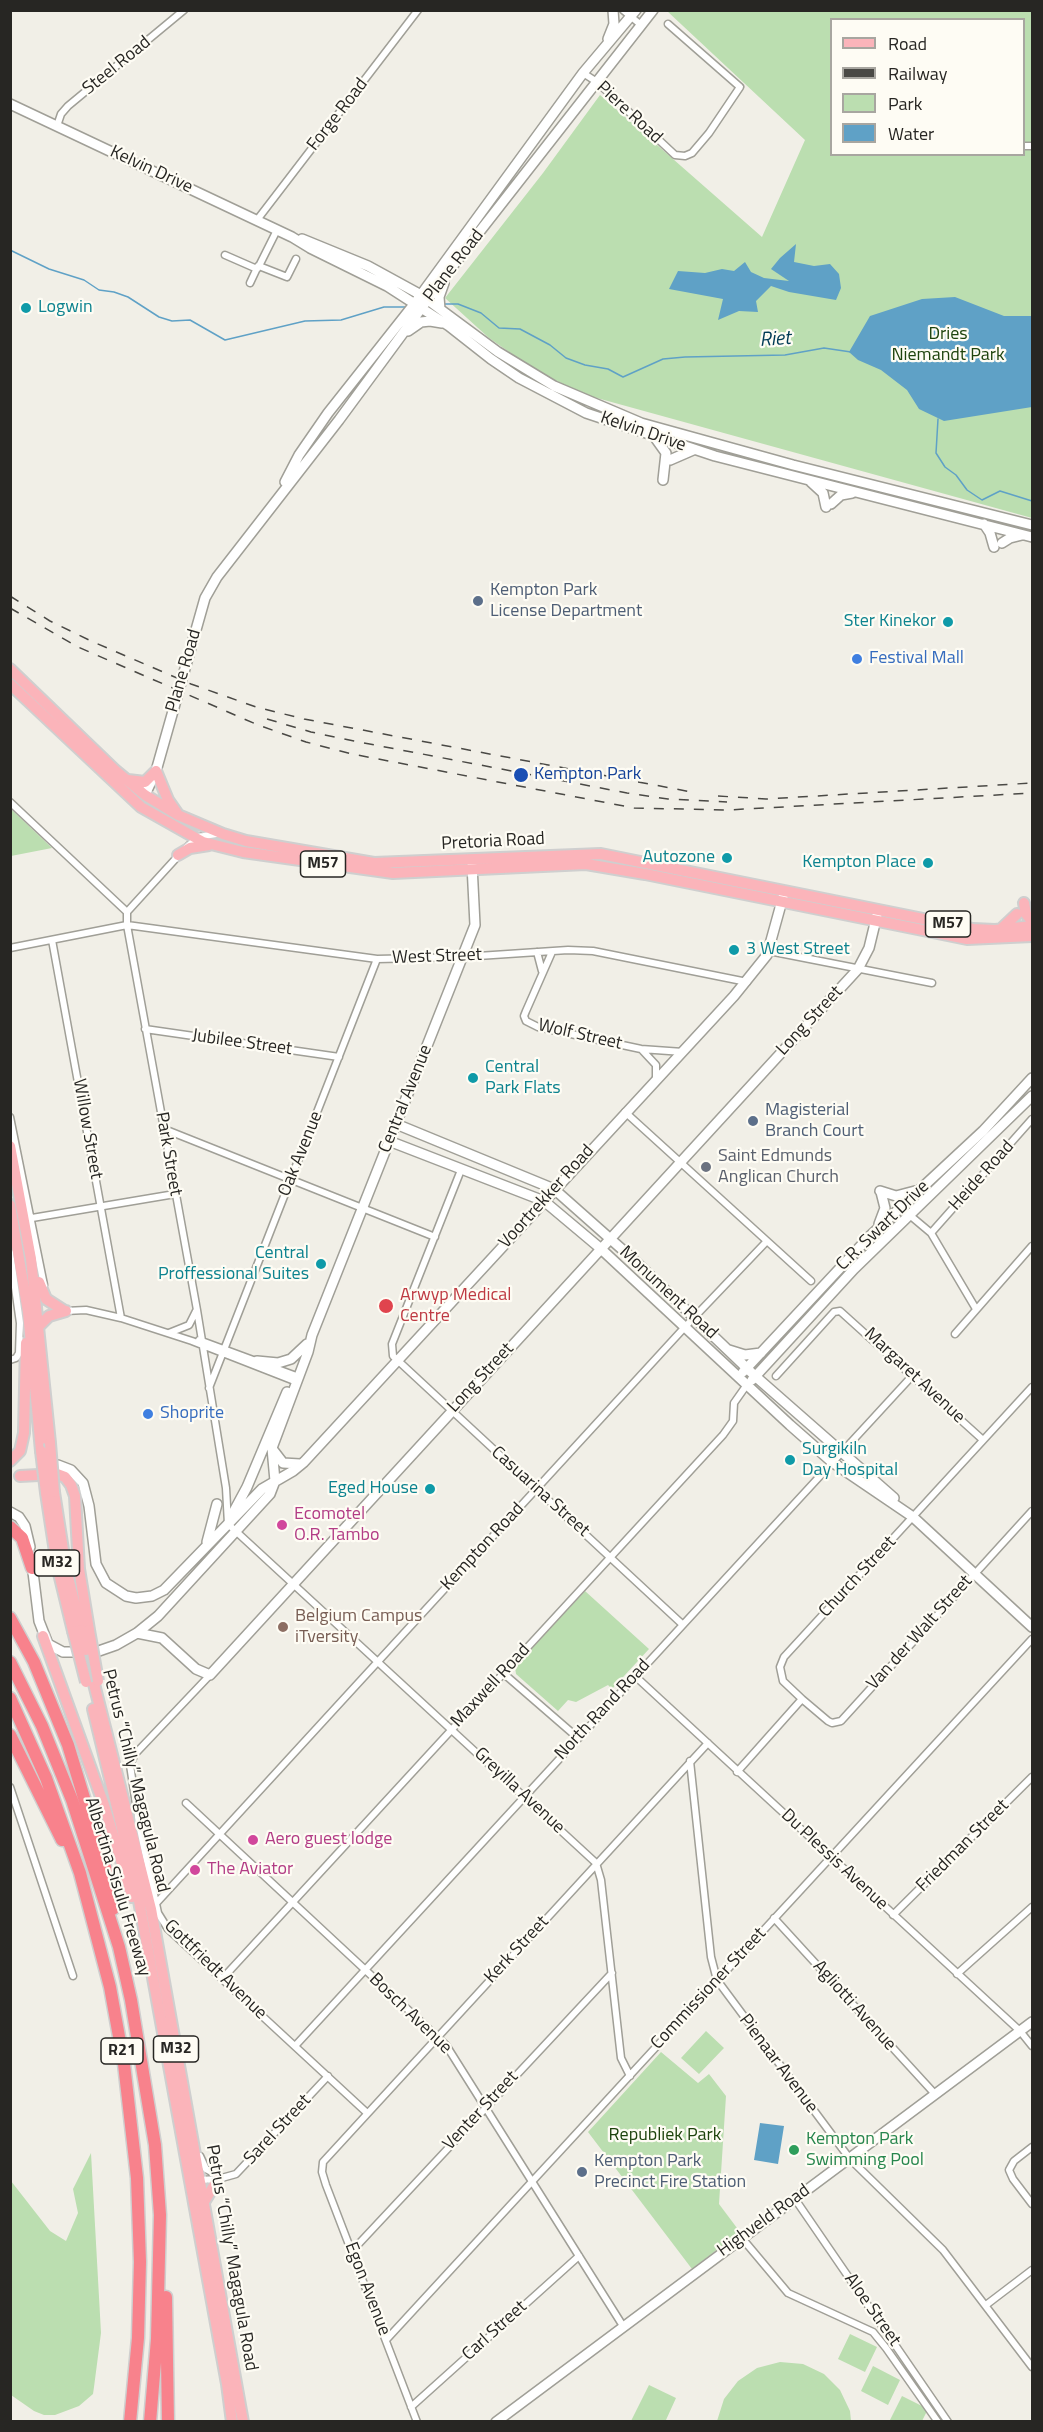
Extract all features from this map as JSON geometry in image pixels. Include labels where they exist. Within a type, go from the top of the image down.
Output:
[{"type":"highway","points":[[10,1527],[22,1538],[32,1568]]},
{"type":"highway","points":[[10,1618],[50,1698],[76,1767],[111,1887],[119,1947]]},
{"type":"highway","name":"Albertina Sisulu Freeway","points":[[10,1662],[42,1726],[72,1800],[119,1947],[150,2107],[160,2215],[156,2349],[150,2421]]},
{"type":"highway","name":"Albertina Sisulu Freeway","points":[[10,1698],[63,1821],[92,1916],[110,1987],[124,2064],[137,2178],[140,2288],[130,2421]]},
{"type":"highway","points":[[10,1735],[61,1838],[82,1902],[92,1916]]},
{"type":"highway","points":[[160,2215],[166,2273],[168,2421]]},
{"type":"main road","points":[[603,49],[614,24],[613,10]]},
{"type":"main road","name":"Plane Road","points":[[257,524],[328,413],[393,329],[448,272],[653,10]]},
{"type":"main road","name":"Plane Road","points":[[145,795],[156,771],[205,598],[217,577],[339,420],[583,73],[630,13]]},
{"type":"main road","name":"Kelvin Drive","points":[[10,104],[440,309],[517,364],[554,387],[641,423],[792,465],[1032,525]]},
{"type":"main road","name":"Kelvin Drive","points":[[292,237],[311,242],[368,266],[421,301],[491,359],[541,391],[586,413],[693,450],[1028,536]]},
{"type":"main road","points":[[440,309],[439,297],[448,272]]},
{"type":"main road","points":[[392,288],[400,296],[403,305],[393,329]]},
{"type":"main road","points":[[395,343],[421,322],[437,322],[449,326]]},
{"type":"main road","points":[[333,416],[373,372]]},
{"type":"main road","points":[[654,437],[666,453],[663,480]]},
{"type":"main road","points":[[670,460],[693,450]]},
{"type":"main road","points":[[808,480],[823,493],[828,505],[841,495],[854,493]]},
{"type":"main road","points":[[984,524],[998,545],[1010,538],[1028,536]]},
{"type":"main road","name":"Pretoria Road","points":[[10,669],[125,779],[145,795],[178,815],[223,834],[277,848],[374,863],[586,864],[877,915],[973,929],[1000,930],[1032,926]]},
{"type":"main road","name":"Pretoria Road","points":[[10,684],[129,797],[157,817],[196,838],[215,845],[260,855],[374,872],[393,873],[472,864]]},
{"type":"main road","points":[[125,779],[145,782],[156,771],[168,800],[178,815]]},
{"type":"main road","points":[[129,797],[138,798],[145,795],[157,817]]},
{"type":"main road","points":[[178,829],[182,844],[179,855]]},
{"type":"main road","points":[[179,855],[194,847],[215,845]]},
{"type":"main road","name":"Central Avenue","points":[[228,1524],[296,1379],[476,924],[472,864]]},
{"type":"main road","name":"Voortrekker Road","points":[[43,1636],[55,1648],[77,1653],[96,1652],[116,1645],[137,1633],[158,1616],[270,1494],[275,1481],[301,1464],[747,982],[769,951],[783,897]]},
{"type":"main road","points":[[1024,903],[1026,914],[1032,921]]},
{"type":"main road","points":[[1000,930],[1017,914]]},
{"type":"main road","name":"Pretoria Road","points":[[877,915],[967,939],[1032,936]]},
{"type":"main road","name":"Long Street","points":[[210,1675],[858,969],[869,948],[877,915]]},
{"type":"main road","name":"C.R. Swart Drive","points":[[737,1378],[870,1236],[1003,1111],[1032,1078]]},
{"type":"main road","name":"C.R. Swart Drive","points":[[746,1386],[854,1269],[1032,1096]]},
{"type":"main road","name":"Monument Road","points":[[396,1124],[554,1190],[609,1238],[755,1376],[841,1453],[902,1503],[911,1515]]},
{"type":"main road","name":"Monument Road","points":[[389,1140],[461,1170],[544,1200],[600,1248],[737,1378],[832,1462],[911,1515],[1032,1627]]},
{"type":"main road","name":"Petrus “Chilly” Magagula Road","points":[[10,1146],[31,1259],[31,1312],[41,1451],[50,1492]]},
{"type":"main road","points":[[870,1236],[883,1215],[885,1203],[880,1192],[900,1196],[919,1190]]},
{"type":"main road","name":"Petrus “Chilly” Magagula Road","points":[[10,1205],[31,1312],[39,1326],[50,1443],[50,1492],[57,1565],[81,1630],[128,1849],[195,2179],[232,2421]]},
{"type":"main road","points":[[31,1259],[42,1293],[50,1302],[64,1311]]},
{"type":"main road","points":[[39,1326],[49,1316],[64,1311]]},
{"type":"main road","points":[[10,1461],[20,1451],[24,1433],[26,1327],[31,1312]]},
{"type":"main road","name":"Central Avenue","points":[[296,1379],[312,1335]]},
{"type":"main road","points":[[257,1361],[278,1363],[291,1359],[307,1344]]},
{"type":"main road","points":[[727,1350],[745,1355],[761,1353]]},
{"type":"main road","points":[[15,1477],[58,1465],[72,1470],[87,1493],[96,1563],[106,1583],[120,1593],[136,1598],[152,1596],[164,1590],[262,1489],[275,1481],[272,1448],[296,1379]]},
{"type":"main road","points":[[272,1448],[283,1463],[301,1464]]},
{"type":"main road","points":[[15,1477],[57,1474],[65,1477],[71,1485],[75,1496],[81,1630],[92,1681]]},
{"type":"main road","points":[[206,1547],[216,1504]]},
{"type":"main road","points":[[10,1512],[19,1517],[25,1526],[43,1636],[104,1806],[132,1897],[142,1919]]},
{"type":"main road","points":[[137,1633],[162,1638],[196,1669],[210,1675]]},
{"type":"main road","name":"Petrus “Chilly” Magagula Road","points":[[92,1681],[154,1906],[192,2136],[195,2179],[204,2203],[243,2421]]},
{"type":"main road","name":"Highveld Road","points":[[496,2421],[1032,2022]]},
{"type":"main road","points":[[204,2203],[211,2188],[221,2178]]},
{"type":"street","name":"Steel Road","points":[[57,126],[61,114],[68,106],[184,10]]},
{"type":"street","name":"Forge Road","points":[[257,220],[418,10]]},
{"type":"street","points":[[630,13],[641,25]]},
{"type":"street","name":"Piere Road","points":[[583,73],[597,82],[675,155],[685,156],[696,150],[740,87],[668,24]]},
{"type":"street","points":[[250,283],[277,230]]},
{"type":"street","points":[[225,255],[286,277],[296,259]]},
{"type":"street","points":[[10,802],[127,912],[196,838],[207,834],[223,834]]},
{"type":"street","name":"Park Street","points":[[127,912],[127,925],[145,1029],[197,1310],[226,1488],[228,1524]]},
{"type":"street","name":"West Street","points":[[10,948],[127,925],[377,959],[593,951],[747,982]]},
{"type":"street","name":"Willow Street","points":[[52,940],[121,1318]]},
{"type":"street","points":[[542,971],[552,951]]},
{"type":"street","points":[[769,951],[932,983]]},
{"type":"street","points":[[537,952],[542,971]]},
{"type":"street","name":"Oak Avenue","points":[[209,1388],[377,959]]},
{"type":"street","name":"Wolf Street","points":[[542,971],[524,1016],[526,1021],[534,1026],[641,1049],[682,1052]]},
{"type":"street","name":"Jubilee Street","points":[[145,1029],[339,1057]]},
{"type":"street","name":"Wolf Street","points":[[641,1049],[654,1060],[657,1069],[656,1080]]},
{"type":"street","points":[[625,1112],[811,1281]]},
{"type":"street","points":[[10,1117],[45,1291],[50,1299]]},
{"type":"street","name":"Heide Road","points":[[931,1233],[1031,1124]]},
{"type":"street","points":[[164,1129],[435,1237]]},
{"type":"street","points":[[396,1360],[392,1353],[392,1344],[461,1170]]},
{"type":"street","points":[[32,1218],[175,1194]]},
{"type":"street","points":[[900,1208],[931,1233],[976,1310]]},
{"type":"street","name":"Kempton Road","points":[[154,1906],[684,1328],[767,1241]]},
{"type":"street","points":[[955,1334],[1032,1246]]},
{"type":"street","points":[[10,1252],[20,1313],[20,1351],[13,1359]]},
{"type":"street","points":[[31,1312],[86,1310],[121,1318],[201,1343],[296,1379]]},
{"type":"street","points":[[168,1333],[189,1325],[197,1310]]},
{"type":"street","name":"Margaret Avenue","points":[[776,1376],[834,1312],[844,1312],[983,1440]]},
{"type":"street","points":[[224,1352],[257,1361],[296,1379]]},
{"type":"street","name":"Casuarina Street","points":[[396,1360],[611,1556],[682,1624]]},
{"type":"street","name":"North Rand Road","points":[[294,2046],[912,1375]]},
{"type":"street","name":"Maxwell Road","points":[[222,1979],[723,1435],[733,1420],[734,1403],[746,1386]]},
{"type":"street","name":"Church Street","points":[[802,1699],[783,1681],[780,1667],[784,1657],[911,1515],[1032,1387]]},
{"type":"street","name":"Van der Walt Street","points":[[802,1699],[828,1721],[832,1723],[841,1721],[1032,1511]]},
{"type":"street","name":"Greyilla Avenue","points":[[228,1524],[596,1863]]},
{"type":"street","name":"Commissioner Street","points":[[386,2340],[1032,1639]]},
{"type":"street","points":[[503,1673],[578,1738]]},
{"type":"street","name":"Long Street","points":[[135,1754],[210,1675]]},
{"type":"street","name":"Du Plessis Avenue","points":[[635,1676],[1020,2031],[1032,2046]]},
{"type":"street","points":[[737,1772],[802,1699]]},
{"type":"street","name":"Kerk Street","points":[[326,2156],[708,1743]]},
{"type":"street","name":"Gottfriedt Avenue","points":[[135,1754],[129,1765],[130,1778],[154,1906],[160,1919],[168,1929],[366,2112]]},
{"type":"street","name":"Pienaar Avenue","points":[[690,1761],[711,1957],[717,1980],[850,2159],[943,2250],[1032,2367]]},
{"type":"street","name":"Friedman Street","points":[[893,1915],[1032,1777]]},
{"type":"street","points":[[10,1787],[73,1976]]},
{"type":"street","name":"Bosch Avenue","points":[[186,1803],[451,2051],[623,2326]]},
{"type":"street","points":[[596,1863],[601,1880],[621,2058],[630,2076]]},
{"type":"street","points":[[146,1942],[147,1916],[154,1906]]},
{"type":"street","points":[[957,1974],[1032,1907]]},
{"type":"street","name":"Agliotti Avenue","points":[[774,1918],[934,2093]]},
{"type":"street","name":"Venter Street","points":[[352,2251],[612,1973]]},
{"type":"street","name":"Sarel Street","points":[[195,2179],[221,2178],[236,2174],[328,2076]]},
{"type":"street","points":[[192,2136],[206,2169],[221,2178]]},
{"type":"street","points":[[1032,2147],[1014,2161],[1009,2170],[1032,2204]]},
{"type":"street","name":"Egon Avenue","points":[[326,2156],[322,2162],[322,2172],[417,2421]]},
{"type":"street","name":"Aloe Street","points":[[795,2199],[948,2421]]},
{"type":"street","points":[[741,2237],[788,2293],[873,2332],[938,2421]]},
{"type":"street","name":"Carl Street","points":[[411,2407],[579,2256]]},
{"type":"street","points":[[986,2305],[1032,2270]]},
{"type":"green space","name":"Dries Niemandt Park","points":[[667,11],[1032,11],[1032,518],[586,395],[538,372],[489,338],[445,298],[543,173],[600,95],[762,237],[805,140]]},
{"type":"green space","points":[[11,809],[52,848],[11,856]]},
{"type":"green space","points":[[585,1591],[649,1649],[612,1689],[608,1685],[576,1702],[568,1700],[558,1711],[516,1674],[515,1667]]},
{"type":"green space","points":[[706,2031],[724,2048],[699,2074],[681,2058]]},
{"type":"green space","name":"Republiek Park","points":[[661,2052],[698,2083],[709,2074],[726,2096],[719,2204],[740,2232],[692,2269],[588,2132]]},
{"type":"green space","points":[[91,2153],[101,2333],[93,2394],[79,2406],[55,2415],[44,2415],[11,2395],[11,2181],[50,2231],[66,2241],[78,2213],[73,2189]]},
{"type":"green space","points":[[850,2334],[877,2347],[865,2372],[838,2359]]},
{"type":"green space","points":[[780,2362],[803,2364],[824,2374],[840,2390],[850,2411],[851,2421],[717,2421],[724,2399],[738,2381],[757,2368]]},
{"type":"green space","points":[[873,2366],[900,2380],[888,2405],[861,2391]]},
{"type":"green space","points":[[649,2385],[676,2398],[666,2420],[669,2421],[631,2421]]},
{"type":"green space","points":[[902,2396],[928,2409],[922,2421],[889,2422]]},
{"type":"water","points":[[796,244],[794,262],[814,266],[830,264],[839,274],[841,288],[836,300],[789,292],[771,286],[756,301],[758,312],[739,311],[718,320],[723,299],[669,289],[678,271],[705,273],[722,269],[734,271],[745,262],[751,272],[764,278],[789,281],[771,269]]},
{"type":"water","points":[[955,297],[1004,316],[1032,316],[1032,407],[944,421],[919,409],[907,390],[881,370],[858,360],[849,352],[870,316],[922,299]]},
{"type":"water","points":[[760,2123],[784,2126],[778,2164],[754,2160]]},
{"type":"waterway","points":[[10,250],[49,269],[84,280],[99,290],[128,297],[159,317],[172,321],[190,320],[225,340],[305,321],[341,320],[384,307],[406,307]]},
{"type":"waterway","name":"Riet","points":[[443,304],[458,304],[481,313],[499,328],[520,329],[550,345],[566,358],[585,365],[608,369],[623,377],[663,359],[785,355],[824,348],[851,352]]},
{"type":"waterway","name":"Riet","points":[[938,419],[936,453],[945,467],[956,475],[967,490],[982,500],[1000,491],[1032,501]]},
{"type":"railway","points":[[10,596],[50,621],[91,641],[191,684],[256,707],[304,719],[697,793]]},
{"type":"railway","points":[[10,608],[78,647],[258,725],[306,742],[352,754],[634,808],[728,810],[1032,793]]},
{"type":"railway","points":[[267,719],[311,732],[354,741],[627,793],[668,799],[727,802]]},
{"type":"railway","points":[[718,796],[766,799],[1032,783]]},
{"type":"place","name":"Logwin","points":[[26,308]]},
{"type":"place","name":"Kempton Park License Department","points":[[478,601]]},
{"type":"place","name":"Ster Kinekor","points":[[948,622]]},
{"type":"place","name":"Festival Mall","points":[[857,659]]},
{"type":"place","name":"Kempton Park","points":[[521,775]]},
{"type":"place","name":"Autozone","points":[[727,858]]},
{"type":"place","name":"Kempton Place","points":[[928,863]]},
{"type":"place","name":"3 West Street","points":[[734,950]]},
{"type":"place","name":"Central Park Flats","points":[[473,1078]]},
{"type":"place","name":"Magisterial Branch Court","points":[[753,1121]]},
{"type":"place","name":"Saint Edmunds Anglican Church","points":[[706,1167]]},
{"type":"place","name":"Central Proffessional Suites","points":[[321,1264]]},
{"type":"place","name":"Arwyp Medical Centre","points":[[386,1306]]},
{"type":"place","name":"Shoprite","points":[[148,1414]]},
{"type":"place","name":"Surgikiln Day Hospital","points":[[790,1460]]},
{"type":"place","name":"Eged House","points":[[430,1489]]},
{"type":"place","name":"Ecomotel O.R. Tambo","points":[[282,1525]]},
{"type":"place","name":"Belgium Campus iTversity","points":[[283,1627]]},
{"type":"place","name":"Aero guest lodge","points":[[253,1840]]},
{"type":"place","name":"The Aviator","points":[[195,1870]]},
{"type":"place","name":"Kempton Park Swimming Pool","points":[[794,2150]]},
{"type":"place","name":"Kempton Park Precinct Fire Station","points":[[582,2172]]}]
